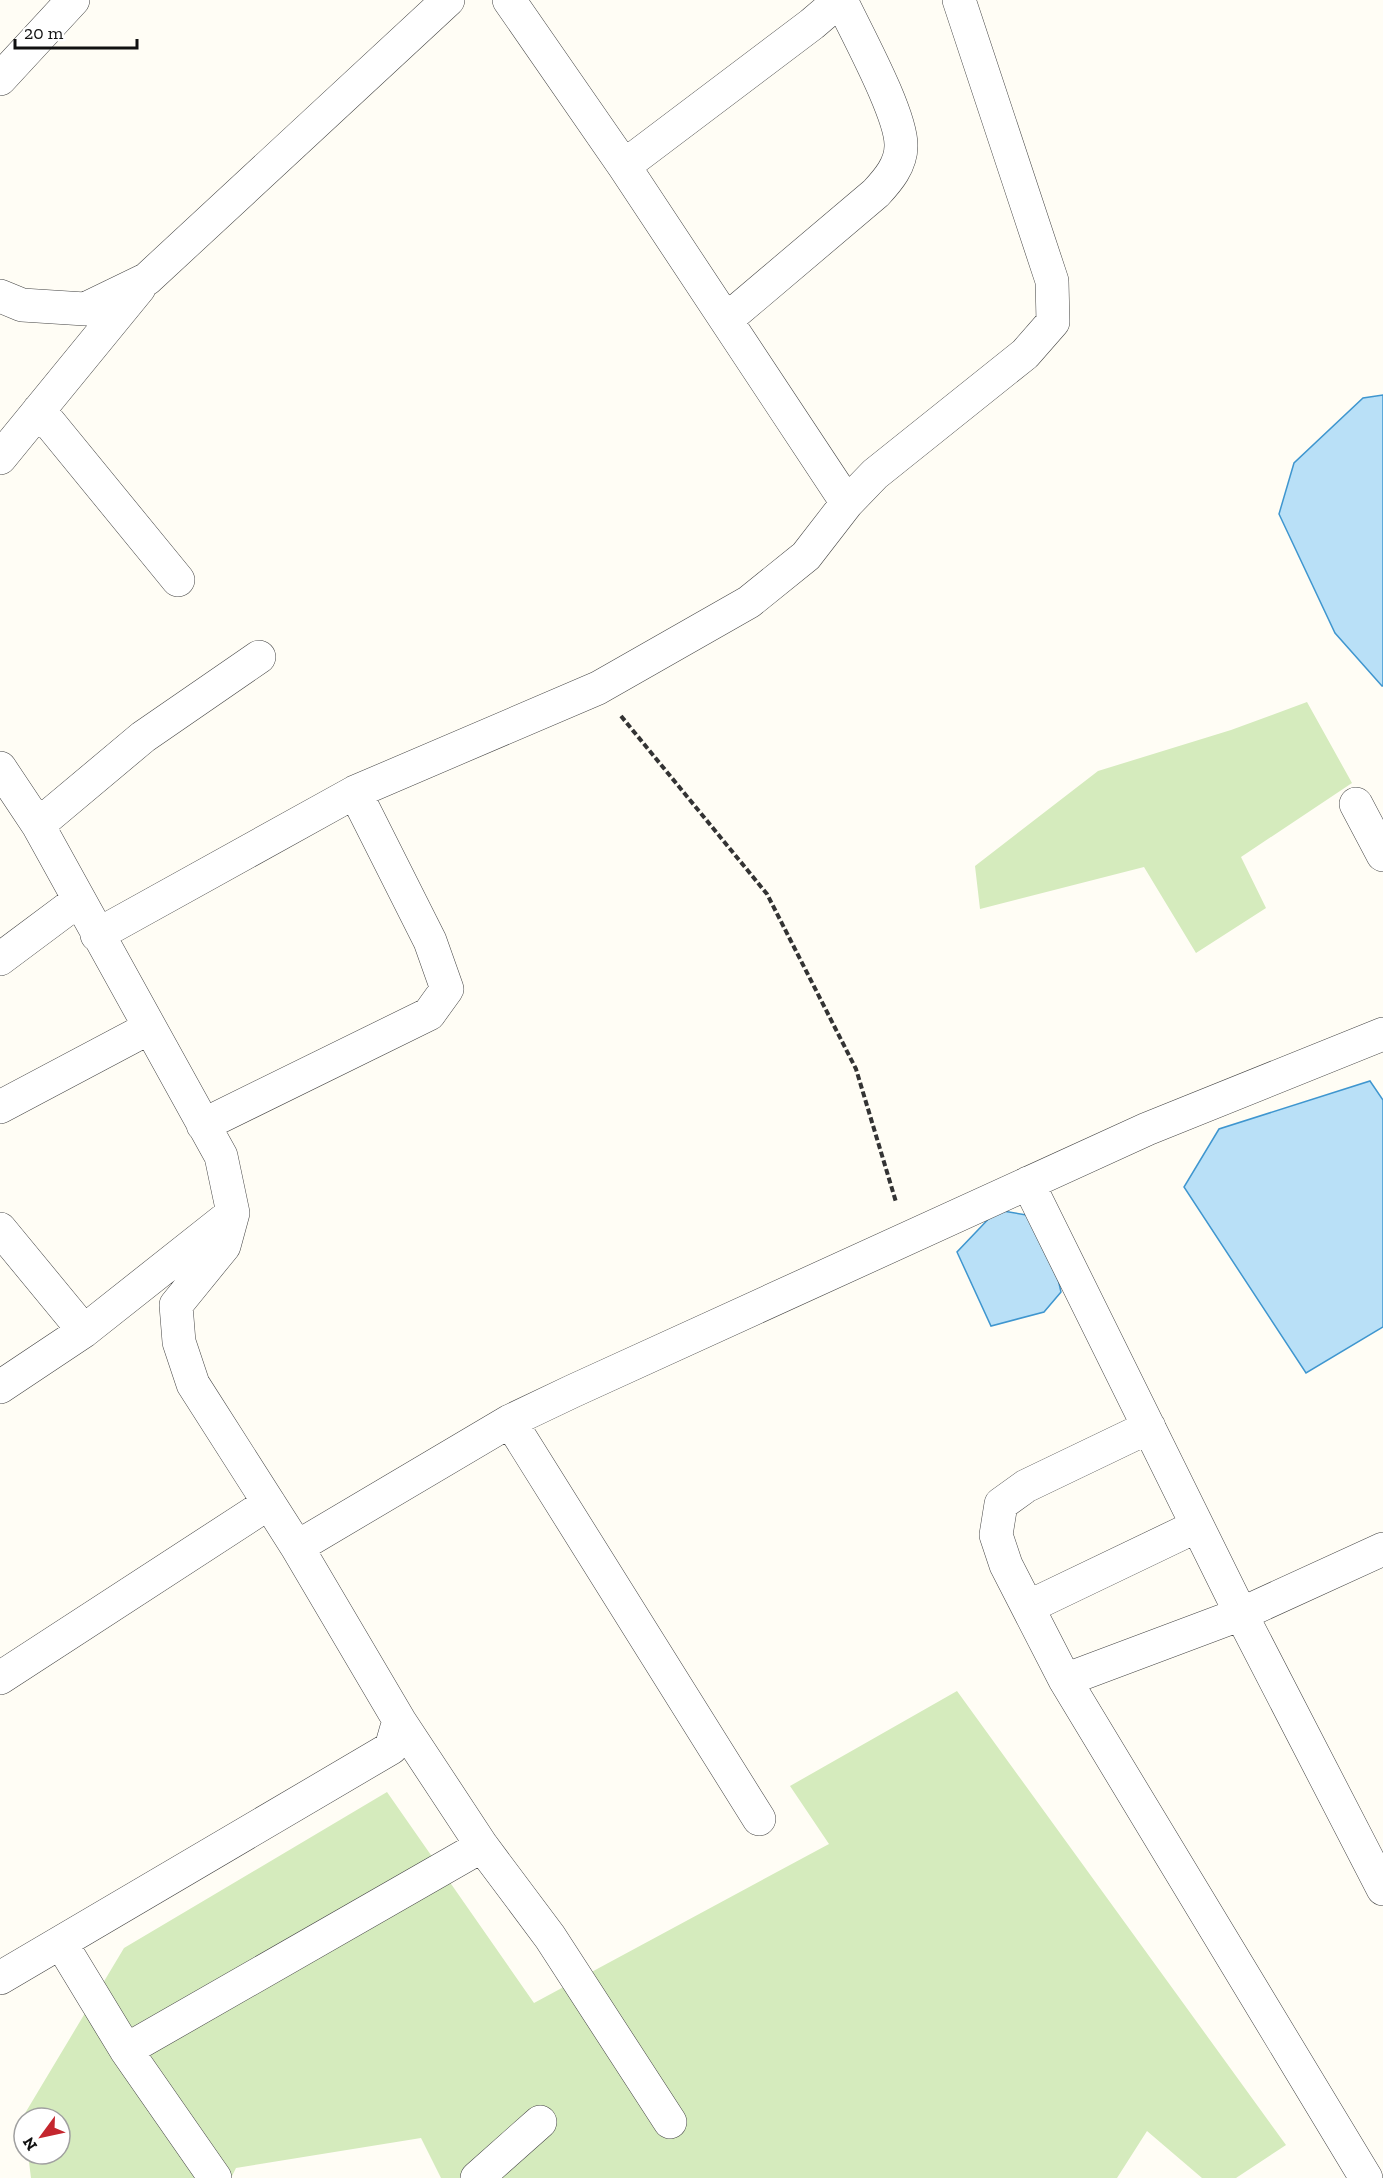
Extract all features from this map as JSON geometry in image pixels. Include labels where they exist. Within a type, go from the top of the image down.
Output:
[{"type":"street","points":[[0,79],[73,0]]},
{"type":"street","points":[[0,458],[147,279],[448,0]]},
{"type":"street","points":[[509,0],[624,166],[847,503]]},
{"type":"street","points":[[624,166],[841,0],[893,112],[902,146],[894,174],[876,193],[726,320]]},
{"type":"street","points":[[97,935],[355,792],[598,688],[749,602],[806,556],[847,503],[875,474],[1025,354],[1053,322],[1052,281],[958,0]]},
{"type":"street","points":[[0,296],[22,304],[85,309],[147,279]]},
{"type":"street","points":[[39,410],[178,580]]},
{"type":"street","points":[[38,825],[143,737],[259,657]]},
{"type":"street","points":[[0,768],[38,825],[221,1156],[233,1213],[224,1246],[176,1305],[178,1342],[194,1384],[297,1547],[399,1720],[482,1846],[550,1937],[669,2122]]},
{"type":"street","points":[[203,1125],[429,1014],[447,989],[430,941],[355,792]]},
{"type":"street","points":[[1356,804],[1383,855]]},
{"type":"street","points":[[0,960],[79,900]]},
{"type":"street","points":[[0,1107],[149,1028]]},
{"type":"street","points":[[297,1547],[510,1421],[907,1237],[1147,1129],[1383,1034]]},
{"type":"street","points":[[1028,1183],[1240,1614],[1383,1889]]},
{"type":"street","points":[[0,1387],[84,1331],[233,1213]]},
{"type":"street","points":[[0,1229],[84,1331]]},
{"type":"street","points":[[510,1421],[759,1819]]},
{"type":"street","points":[[1149,1427],[1026,1486],[1001,1504],[996,1535],[1006,1565],[1065,1680],[1366,2178]]},
{"type":"street","points":[[0,1678],[269,1503]]},
{"type":"street","points":[[1028,1607],[1197,1526]]},
{"type":"street","points":[[1065,1680],[1240,1614],[1383,1549]]},
{"type":"street","points":[[0,1978],[391,1748],[399,1720]]},
{"type":"street","points":[[126,2050],[482,1846]]},
{"type":"street","points":[[61,1943],[126,2050],[215,2178]]},
{"type":"street","points":[[477,2178],[540,2122]]},
{"type":"path","points":[[598,688],[767,894],[856,1069],[907,1237]]},
{"type":"green space","points":[[1307,702],[1352,783],[1241,857],[1266,908],[1196,953],[1144,867],[980,909],[975,866],[1098,771],[1231,730]]},
{"type":"green space","points":[[957,1691],[1286,2145],[1236,2178],[1202,2178],[1147,2131],[1117,2178],[441,2178],[421,2138],[236,2168],[231,2178],[31,2178],[30,2166],[72,2166],[72,2106],[29,2106],[124,1948],[387,1792],[534,2003],[829,1844],[790,1786]]},
{"type":"water","points":[[1383,395],[1382,686],[1335,633],[1279,514],[1294,463],[1363,398]]},
{"type":"water","points":[[1370,1081],[1383,1100],[1383,1327],[1306,1373],[1184,1187],[1219,1129]]},
{"type":"water","points":[[997,1210],[1044,1218],[1061,1292],[1044,1312],[991,1326],[957,1252]]}]
